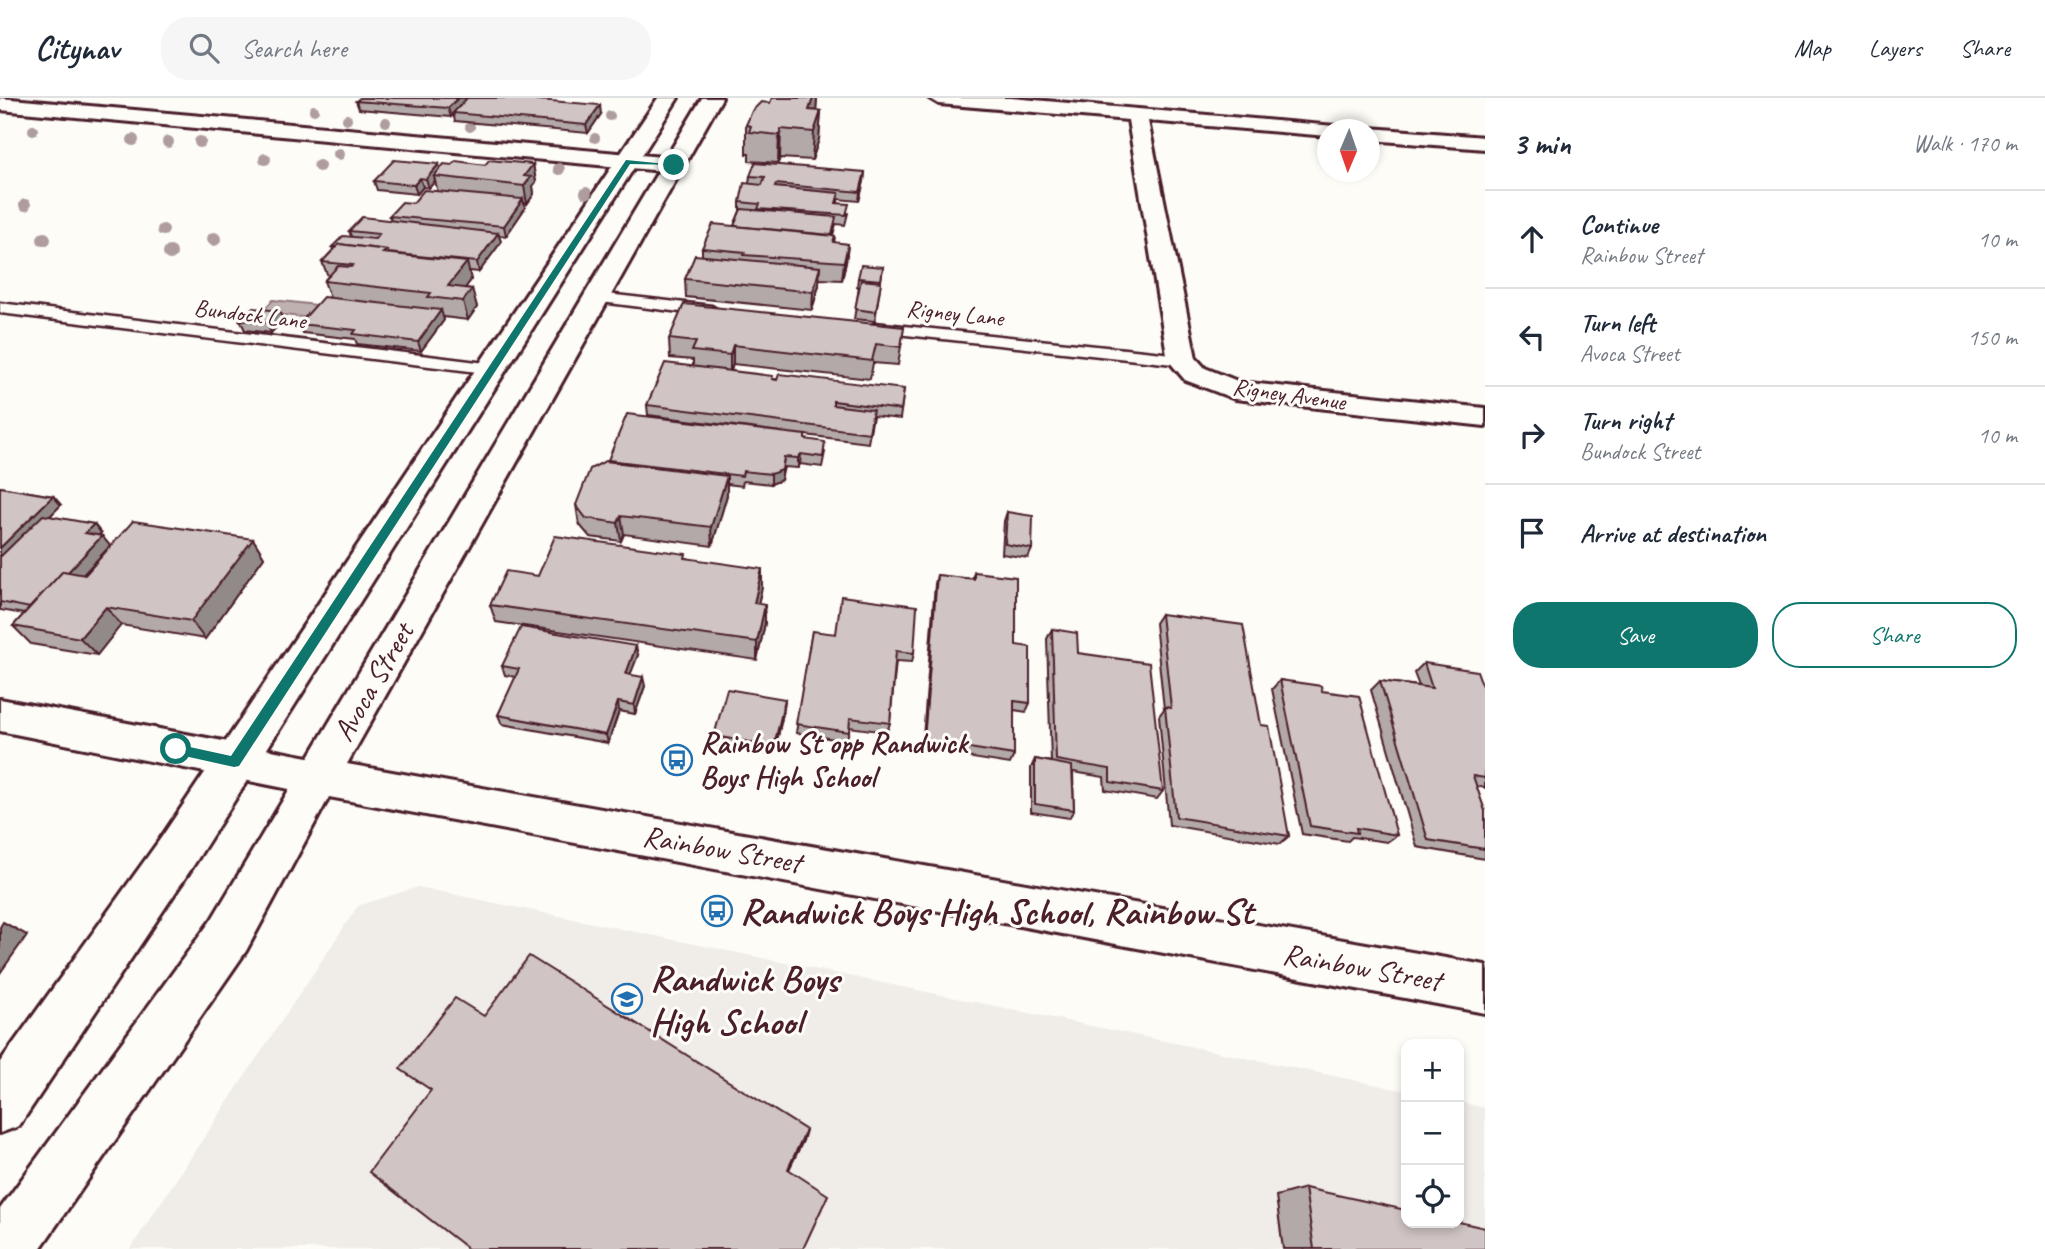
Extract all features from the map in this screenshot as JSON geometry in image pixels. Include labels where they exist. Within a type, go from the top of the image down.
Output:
[{"type":"main road","points":[[0,1107],[177,852],[629,162],[668,98]]},
{"type":"main road","name":"Avoca Street","points":[[6,1249],[229,935],[366,692],[598,298],[712,98]]},
{"type":"main road","points":[[939,98],[1317,129]]},
{"type":"main road","points":[[0,104],[674,165]]},
{"type":"main road","points":[[1137,114],[1182,360]]},
{"type":"main road","points":[[1380,135],[1485,143]]},
{"type":"main road","name":"Rigney Avenue","points":[[1182,360],[1195,374],[1235,390],[1485,417]]},
{"type":"main road","name":"Rainbow Street","points":[[0,715],[152,743],[234,762],[1485,989]]},
{"type":"lane","points":[[598,298],[723,312]]},
{"type":"lane","name":"Bundock Lane","points":[[0,309],[494,369]]},
{"type":"lane","name":"Rigney Lane","points":[[862,326],[1182,360]]},
{"type":"shaded area","points":[[273,300],[325,306],[313,318],[260,313]]},
{"type":"shaded area","name":"Randwick Boys High School","points":[[418,887],[1401,1090],[1401,1228],[1464,1228],[1464,1103],[1485,1108],[1485,1249],[130,1249],[358,906]]},
{"type":"building","points":[[360,98],[458,98],[448,108],[356,101]]},
{"type":"building","points":[[467,98],[514,98],[600,105],[586,125],[453,113]]},
{"type":"building","points":[[772,98],[813,98],[809,110],[821,111],[814,132],[781,129],[779,135],[749,132],[751,126],[746,125],[752,111],[761,102],[770,103]]},
{"type":"building","points":[[394,160],[439,164],[426,179],[420,178],[414,185],[374,181]]},
{"type":"building","points":[[489,160],[533,164],[524,176],[531,177],[524,186],[434,176],[444,164],[452,165],[456,161],[485,165]]},
{"type":"building","points":[[755,163],[865,172],[860,192],[776,184],[775,187],[839,193],[836,203],[849,204],[846,215],[758,209],[760,204],[740,202],[744,183],[762,185],[765,177],[750,176]]},
{"type":"building","points":[[424,190],[523,199],[504,226],[389,216],[402,202],[413,203]]},
{"type":"building","points":[[741,209],[836,217],[832,235],[734,226]]},
{"type":"building","points":[[362,217],[498,233],[477,262],[388,253],[387,250],[339,244],[332,247],[343,236],[375,239],[379,234],[349,231]]},
{"type":"building","points":[[713,224],[835,236],[833,242],[848,244],[844,262],[744,255],[745,252],[702,248]]},
{"type":"building","points":[[339,244],[387,250],[383,253],[467,262],[448,286],[472,289],[463,301],[428,297],[431,293],[324,281],[338,266],[353,265],[322,262]]},
{"type":"building","points":[[695,255],[820,267],[813,292],[685,279]]},
{"type":"building","points":[[861,265],[883,267],[881,280],[858,278]]},
{"type":"building","points":[[861,280],[881,282],[876,312],[855,309]]},
{"type":"building","points":[[323,297],[441,310],[418,342],[353,334],[356,330],[299,324]]},
{"type":"building","points":[[684,304],[904,327],[901,347],[876,344],[872,361],[733,345],[730,355],[692,351],[696,342],[669,339]]},
{"type":"building","points":[[253,308],[279,311],[267,323],[240,320]]},
{"type":"building","points":[[665,363],[773,376],[772,379],[777,380],[779,374],[904,389],[901,410],[833,401],[833,405],[873,410],[869,433],[647,405]]},
{"type":"building","points":[[627,414],[805,435],[805,439],[825,442],[823,457],[801,454],[798,458],[784,457],[782,470],[771,474],[743,471],[742,476],[608,460]]},
{"type":"building","points":[[605,461],[727,476],[711,527],[621,516],[618,523],[586,518],[576,505],[590,469]]},
{"type":"building","points":[[0,487],[53,496],[0,548]]},
{"type":"building","points":[[1007,512],[1033,516],[1032,549],[1005,544]]},
{"type":"building","points":[[43,515],[94,524],[85,533],[102,536],[68,572],[63,571],[30,608],[0,602],[0,557]]},
{"type":"building","points":[[133,521],[253,539],[191,621],[106,607],[80,638],[13,626],[63,571],[85,575]]},
{"type":"building","points":[[555,536],[686,554],[685,558],[762,569],[754,603],[765,605],[757,642],[490,605],[506,571],[538,576]]},
{"type":"building","points":[[974,572],[1016,577],[1016,645],[1030,647],[1030,703],[1014,701],[1014,755],[924,741],[937,575],[974,579]]},
{"type":"building","points":[[841,596],[917,606],[914,653],[896,651],[890,723],[850,718],[849,732],[796,724],[812,631],[836,634]]},
{"type":"building","points":[[1161,614],[1243,625],[1261,725],[1269,726],[1289,836],[1176,817],[1165,707],[1171,708]]},
{"type":"building","points":[[521,627],[636,646],[626,674],[643,677],[634,705],[618,702],[606,735],[498,715],[519,669],[502,666]]},
{"type":"building","points":[[1052,629],[1077,633],[1078,653],[1149,663],[1163,791],[1110,782],[1110,769],[1056,760]]},
{"type":"building","points":[[1424,663],[1477,671],[1485,693],[1485,778],[1473,776],[1485,811],[1485,849],[1428,840],[1380,681],[1432,688]]},
{"type":"building","points":[[1280,680],[1321,686],[1322,691],[1359,696],[1397,835],[1356,828],[1357,833],[1310,826]]},
{"type":"building","points":[[727,689],[785,699],[774,746],[714,736]]},
{"type":"building","points":[[1035,759],[1072,766],[1074,810],[1035,804]]},
{"type":"building","points":[[529,956],[806,1130],[788,1169],[828,1195],[803,1249],[468,1249],[369,1172],[431,1090],[400,1069],[455,998],[484,1016]]},
{"type":"building","points":[[1305,1188],[1401,1209],[1401,1228],[1464,1228],[1464,1223],[1485,1228],[1485,1249],[1314,1249]]},
{"type":"place","name":"Rainbow St opp Randwick Boys High School","points":[[677,760]]},
{"type":"place","name":"Randwick Boys High School, Rainbow St","points":[[717,911]]},
{"type":"place","name":"Randwick Boys High School","points":[[627,999]]},
{"type":"route","points":[[176,749],[234,762],[629,162],[674,165]]}]
